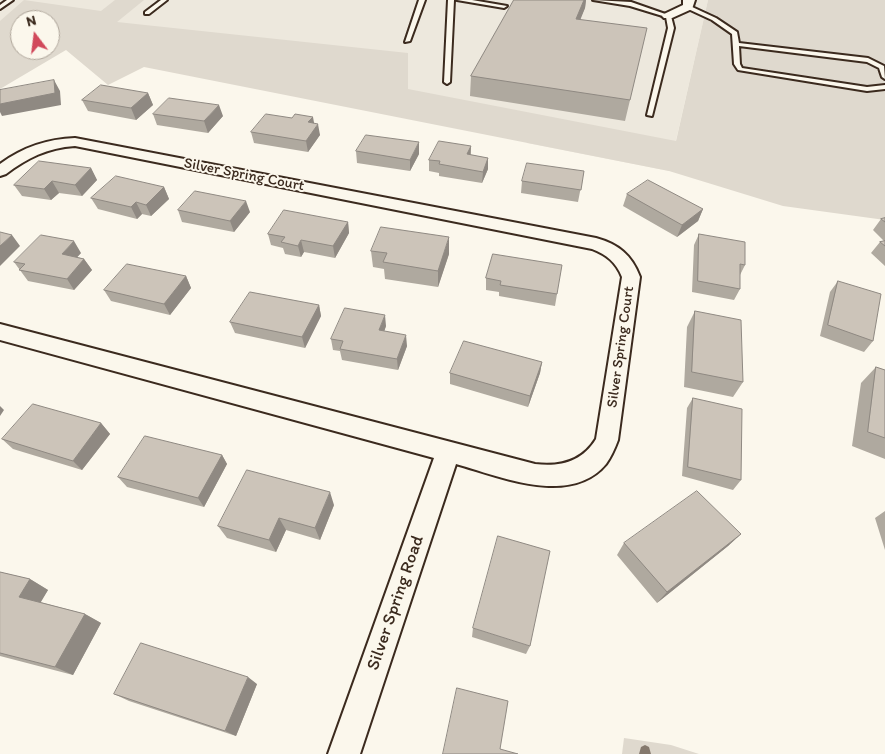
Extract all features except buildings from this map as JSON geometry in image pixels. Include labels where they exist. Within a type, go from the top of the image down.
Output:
[{"type":"street","points":[[668,16],[689,3]]},
{"type":"street","name":"Silver Spring Court","points":[[0,170],[36,148],[56,143],[75,142],[596,244],[610,249],[620,257],[628,266],[631,277],[607,440],[596,458],[577,471],[546,476],[448,452],[0,332]]},
{"type":"street","name":"Silver Spring Road","points":[[344,754],[448,452]]},
{"type":"lane","points":[[0,8],[10,0]]},
{"type":"lane","points":[[148,13],[164,0]]},
{"type":"lane","points":[[407,41],[422,0]]},
{"type":"lane","points":[[447,82],[451,0]]},
{"type":"lane","points":[[460,0],[504,6]]},
{"type":"lane","points":[[596,0],[632,4],[668,16],[671,28],[650,116]]},
{"type":"lane","points":[[689,3],[735,33],[737,64],[740,69],[868,89],[885,86]]},
{"type":"lane","points":[[736,44],[868,60],[882,67],[885,77]]},
{"type":"shaded area","points":[[0,0],[708,0],[669,171],[527,143],[532,127],[66,48],[60,52],[60,10],[10,10],[10,60],[46,60],[0,88]]},
{"type":"shaded area","points":[[24,0],[101,11],[115,0],[144,0],[117,22],[408,53],[408,89],[676,141],[708,0],[885,0],[885,220],[783,206],[669,171],[144,67],[108,85],[66,50],[60,54],[60,10],[13,10]]},
{"type":"shaded area","points":[[10,12],[10,60],[49,60],[0,89],[0,21]]},
{"type":"shaded area","points":[[624,738],[671,745],[699,754],[622,754]]}]
